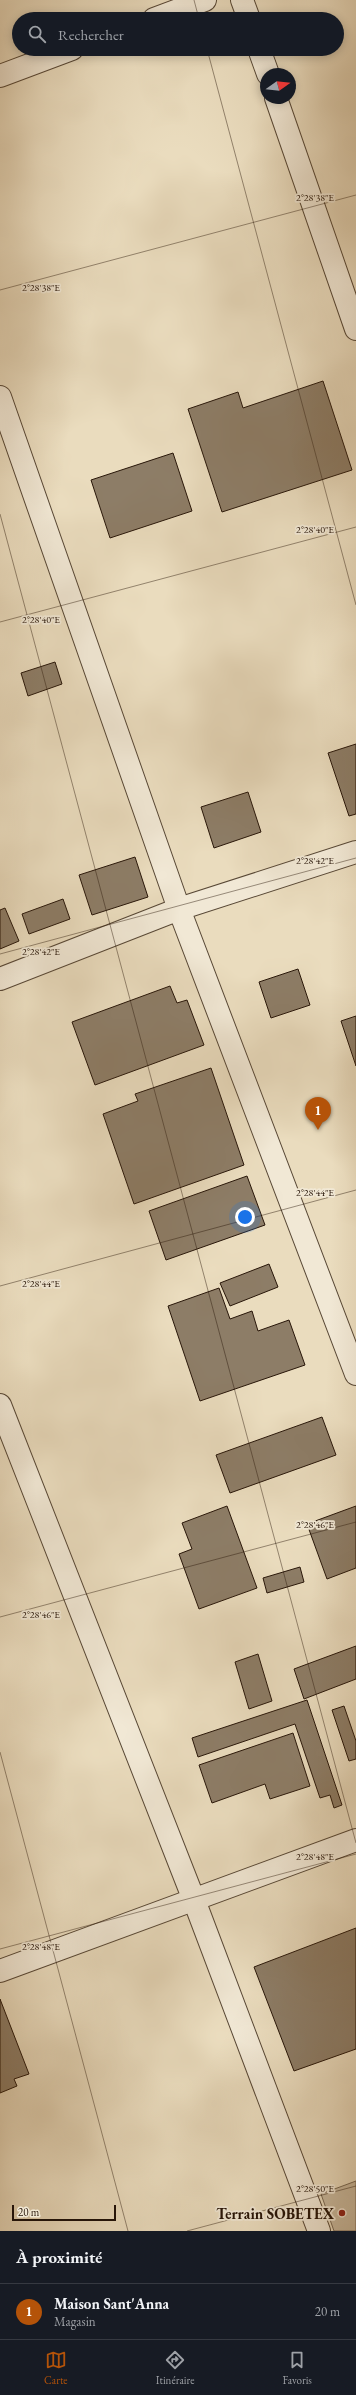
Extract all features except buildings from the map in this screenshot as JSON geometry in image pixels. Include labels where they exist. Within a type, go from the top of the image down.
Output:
[{"type":"street","points":[[173,12],[205,0]]},
{"type":"street","points":[[242,0],[246,12]]},
{"type":"street","points":[[0,76],[53,56]]},
{"type":"street","points":[[262,56],[266,68]]},
{"type":"street","points":[[278,104],[356,329]]},
{"type":"street","points":[[0,397],[179,908],[356,1374]]},
{"type":"street","points":[[0,979],[179,908],[356,852]]},
{"type":"street","points":[[0,1405],[194,1900],[318,2231]]},
{"type":"street","points":[[0,1971],[356,1840]]},
{"type":"shaded area","name":"Terrain SOBETEX","points":[[356,2181],[356,2231],[334,2231],[321,2194]]},
{"type":"place","name":"Maison Sant'Anna","points":[[318,1130]]},
{"type":"place","name":"Terrain SOBETEX","points":[[342,2213]]}]
